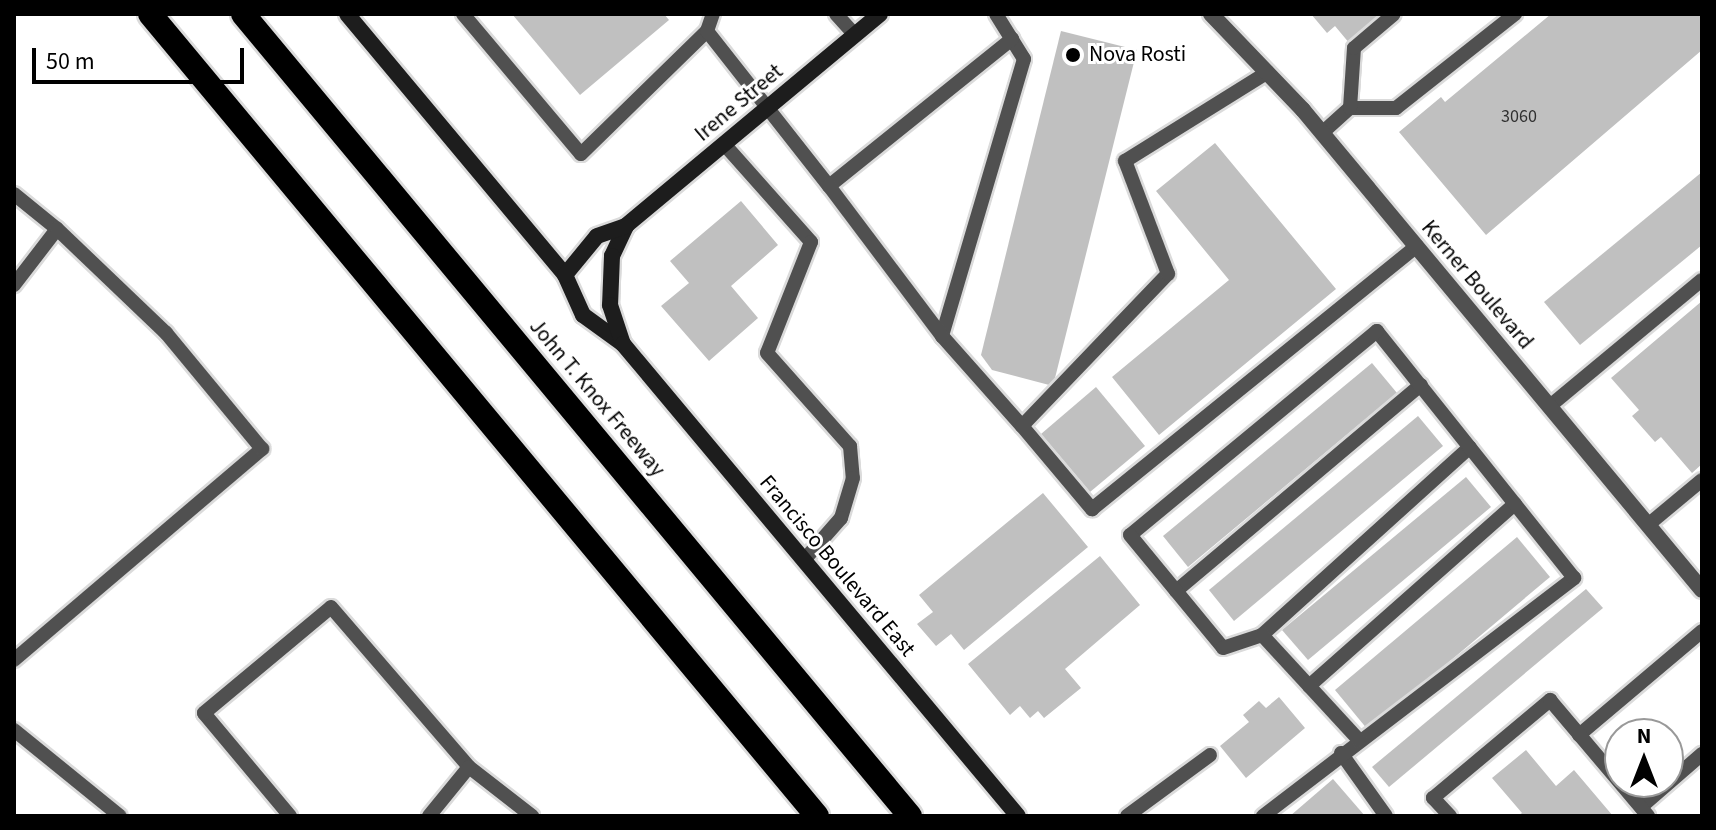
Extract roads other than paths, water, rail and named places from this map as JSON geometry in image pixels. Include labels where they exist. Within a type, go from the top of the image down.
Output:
[{"type":"highway","points":[[150,14],[817,816]]},
{"type":"highway","name":"John T. Knox Freeway","points":[[243,14],[910,816]]},
{"type":"street","name":"Francisco Boulevard East","points":[[347,14],[565,275],[583,315],[623,344],[1018,816]]},
{"type":"street","name":"Irene Street","points":[[609,281],[612,256],[626,226],[880,14]]},
{"type":"street","name":"Kerner Boulevard","points":[[1211,14],[1322,133],[1702,590]]},
{"type":"street","name":"Irene Street","points":[[565,275],[591,241],[612,227],[626,226]]},
{"type":"street","name":"Francisco Boulevard East","points":[[609,281],[612,317],[623,344]]},
{"type":"lane","points":[[463,14],[581,154],[707,31],[713,14]]},
{"type":"lane","points":[[836,14],[855,35]]},
{"type":"lane","points":[[942,336],[1024,59],[996,14]]},
{"type":"lane","points":[[1350,108],[1354,48],[1394,14]]},
{"type":"lane","points":[[1322,133],[1350,108],[1396,108],[1515,14]]},
{"type":"lane","points":[[707,31],[769,106],[942,336],[1092,509],[1417,246]]},
{"type":"lane","points":[[829,186],[1012,39]]},
{"type":"lane","points":[[1022,426],[1168,274],[1125,161],[1268,72]]},
{"type":"lane","points":[[724,144],[811,242],[767,353],[850,446],[853,478],[841,518],[804,560]]},
{"type":"lane","points":[[14,194],[57,229],[166,333],[262,449],[14,660]]},
{"type":"lane","points":[[14,285],[57,229]]},
{"type":"lane","points":[[1550,406],[1702,280]]},
{"type":"lane","points":[[1263,816],[1358,739],[1574,578],[1421,385],[1377,331],[1130,535],[1223,648],[1262,635],[1470,447]]},
{"type":"lane","points":[[1176,591],[1421,385]]},
{"type":"lane","points":[[1648,525],[1702,480]]},
{"type":"lane","points":[[1309,686],[1515,504]]},
{"type":"lane","points":[[290,816],[204,713],[331,607],[469,767],[532,816]]},
{"type":"lane","points":[[1579,735],[1702,631]]},
{"type":"lane","points":[[1262,635],[1358,739]]},
{"type":"lane","points":[[1450,816],[1433,798],[1550,700],[1645,812],[1702,754]]},
{"type":"lane","points":[[14,730],[120,816]]},
{"type":"lane","points":[[1341,753],[1386,816]]},
{"type":"lane","points":[[1127,816],[1210,755]]},
{"type":"lane","points":[[429,816],[469,767]]},
{"type":"place","name":"Nova Rosti","points":[[1073,55]]}]
